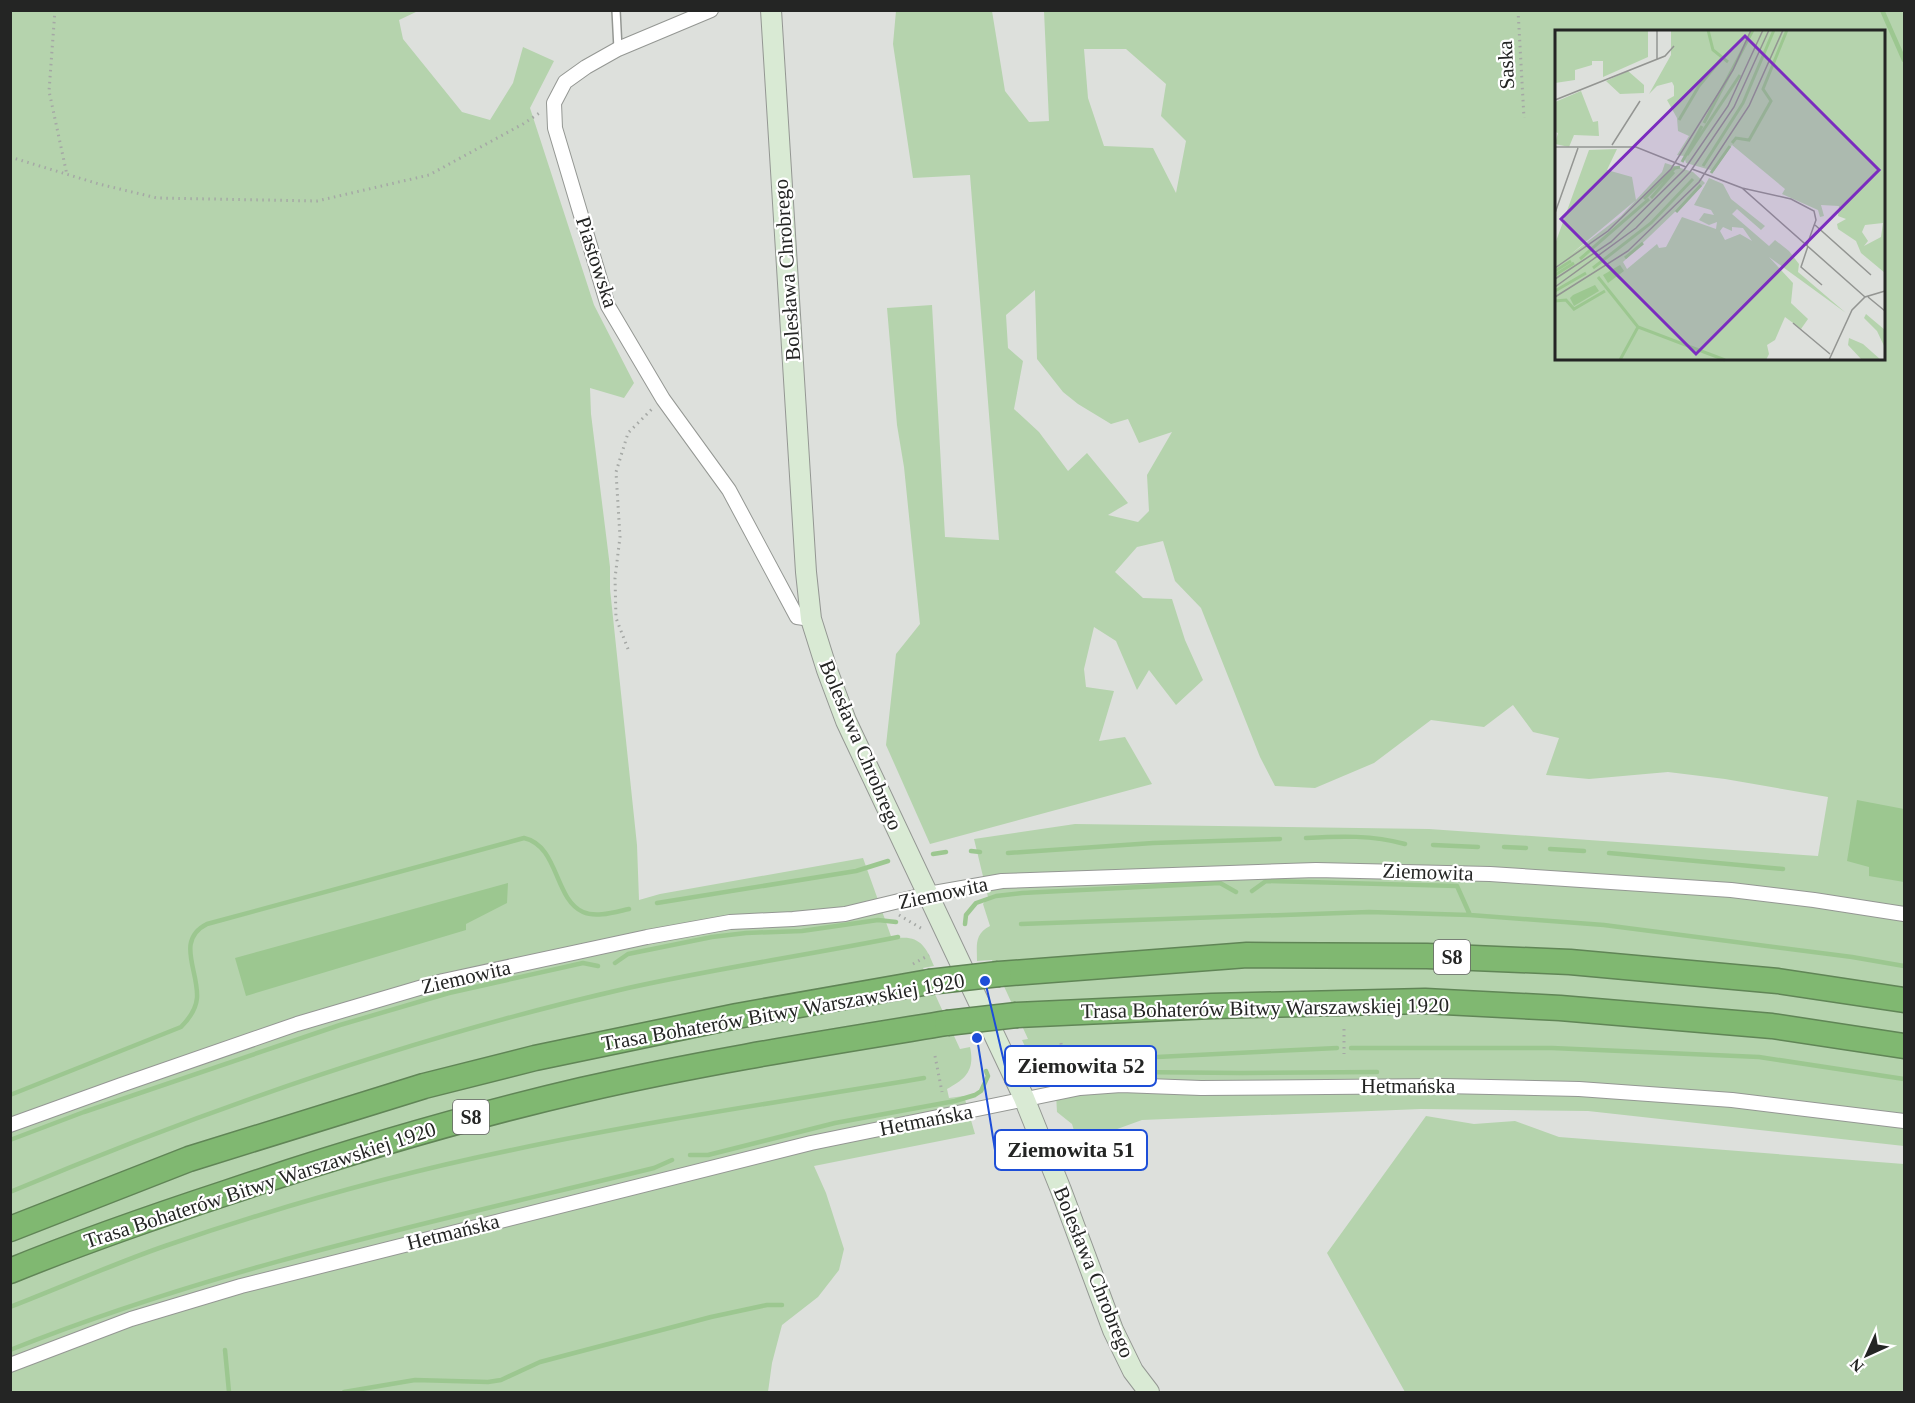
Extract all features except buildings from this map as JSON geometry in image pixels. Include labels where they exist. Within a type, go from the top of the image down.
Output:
[{"type":"highway","name":"Trasa Bohaterów Bitwy Warszawskiej 1920","points":[[10,1229],[189,1159],[424,1086],[535,1058],[726,1018],[929,982],[999,974],[1247,955],[1427,956],[1570,962],[1778,981],[1905,1000]]},
{"type":"highway","name":"Trasa Bohaterów Bitwy Warszawskiej 1920","points":[[10,1271],[94,1237],[326,1159],[451,1122],[584,1089],[742,1057],[947,1023],[1017,1015],[1212,1006],[1425,1001],[1560,1008],[1772,1026],[1905,1046]]},
{"type":"street","points":[[554,103],[565,82],[586,67],[618,49],[711,10]]},
{"type":"street","name":"Bolesława Chrobrego","points":[[771,10],[806,572],[811,619],[846,721],[1024,1098],[1113,1330],[1133,1371],[1149,1392]]},
{"type":"street","name":"Piastowska","points":[[554,103],[555,128],[608,306],[663,399],[729,490],[797,616],[811,619]]},
{"type":"street","name":"Ziemowita","points":[[10,1125],[121,1084],[297,1024],[443,981],[647,937],[730,922],[845,914],[928,894],[1002,881],[1214,872],[1360,870],[1537,876],[1709,889],[1814,900],[1905,914]]},
{"type":"street","name":"Hetmańska","points":[[10,1365],[130,1318],[240,1286],[811,1143],[951,1116],[1072,1089],[1121,1085],[1201,1088],[1518,1087],[1648,1093],[1732,1100],[1905,1121]]},
{"type":"lane","points":[[616,10],[618,49]]},
{"type":"path","points":[[55,10],[49,91],[67,175]]},
{"type":"path","name":"Saska","points":[[1518,10],[1524,118]]},
{"type":"path","points":[[10,157],[67,175],[157,198],[317,201],[429,175],[524,124],[554,103]]},
{"type":"path","points":[[628,649],[616,618],[615,578],[620,537],[616,472],[628,433],[663,399]]},
{"type":"path","points":[[906,968],[929,955]]},
{"type":"path","points":[[1344,1029],[1344,1054]]},
{"type":"path","points":[[1061,1043],[1064,1066]]},
{"type":"path","points":[[935,1056],[942,1092]]},
{"type":"shaded area","points":[[10,11],[418,11],[399,20],[403,39],[462,112],[490,120],[513,83],[523,47],[554,61],[530,108],[594,305],[634,383],[624,398],[590,388],[637,845],[639,900],[660,894],[863,858],[892,939],[908,938],[924,946],[934,966],[923,968],[960,1049],[970,1047],[970,1068],[964,1077],[947,1089],[949,1098],[964,1096],[975,1134],[814,1166],[826,1193],[844,1249],[839,1270],[818,1297],[782,1325],[772,1363],[768,1392],[11,1392]]},
{"type":"shaded area","points":[[896,11],[992,11],[1005,91],[1029,122],[1049,121],[1044,11],[1904,11],[1904,1146],[1588,1111],[1421,1109],[1142,1120],[1098,1136],[1080,1150],[1072,1124],[1057,1112],[1055,1076],[1032,1061],[1022,1040],[1028,1039],[992,960],[977,961],[979,937],[990,926],[983,904],[988,897],[974,839],[1075,824],[1429,829],[1818,856],[1828,797],[1725,779],[1668,772],[1589,779],[1546,775],[1559,738],[1533,732],[1513,705],[1484,727],[1431,720],[1374,763],[1315,788],[1275,786],[1260,757],[1201,608],[1175,581],[1163,541],[1137,547],[1115,572],[1143,598],[1172,599],[1185,640],[1203,680],[1176,705],[1149,670],[1137,690],[1116,641],[1094,627],[1084,669],[1086,687],[1114,691],[1099,741],[1125,737],[1152,784],[930,844],[886,745],[896,654],[920,624],[904,467],[897,425],[887,308],[932,305],[945,537],[999,540],[970,175],[913,178],[893,44]],"holes":[[[1084,49],[1126,49],[1166,84],[1161,116],[1186,141],[1176,193],[1153,148],[1104,146],[1088,98]],[[1035,290],[1037,359],[1063,392],[1111,424],[1128,419],[1139,443],[1172,432],[1147,475],[1149,511],[1138,522],[1108,515],[1128,503],[1087,453],[1068,471],[1039,432],[1014,409],[1023,361],[1008,348],[1006,315]]]},
{"type":"shaded area","points":[[1857,800],[1904,809],[1904,882],[1869,876],[1869,867],[1847,861]]},
{"type":"shaded area","points":[[508,883],[507,903],[466,924],[466,930],[246,996],[235,958]]},
{"type":"shaded area","points":[[1426,1116],[1474,1124],[1515,1121],[1559,1137],[1904,1164],[1904,1390],[1899,1392],[1405,1392],[1327,1253]]},
{"type":"waterway","points":[[1882,10],[1904,60]]},
{"type":"waterway","points":[[1306,838],[1356,837],[1405,844]]},
{"type":"waterway","points":[[10,1095],[181,1027],[192,1014],[197,998],[190,947],[192,939],[197,931],[207,924],[524,838],[535,843],[544,851],[566,896],[583,912],[600,914],[629,909]]},
{"type":"waterway","points":[[1008,853],[1153,843],[1280,839]]},
{"type":"waterway","points":[[1433,845],[1478,847]]},
{"type":"waterway","points":[[1504,847],[1526,848]]},
{"type":"waterway","points":[[1550,849],[1584,851]]},
{"type":"waterway","points":[[971,851],[980,852]]},
{"type":"waterway","points":[[933,854],[946,852]]},
{"type":"waterway","points":[[1609,853],[1783,869]]},
{"type":"waterway","points":[[657,903],[856,871],[888,861]]},
{"type":"waterway","points":[[1252,891],[1266,881],[1457,886],[1470,915]]},
{"type":"waterway","points":[[965,924],[966,915],[976,903],[996,896],[1220,883],[1236,892]]},
{"type":"waterway","points":[[1021,924],[1369,912],[1470,915],[1604,925],[1852,957],[1904,966]]},
{"type":"waterway","points":[[615,963],[628,954],[712,937],[802,931],[878,920],[896,922]]},
{"type":"waterway","points":[[10,1192],[161,1131],[238,1103],[392,1051],[471,1028],[628,988],[898,937]]},
{"type":"waterway","points":[[10,1140],[84,1112],[340,1025],[449,993],[583,963],[598,966]]},
{"type":"waterway","points":[[1077,1061],[1337,1048]]},
{"type":"waterway","points":[[1351,1048],[1552,1048],[1759,1057],[1904,1079]]},
{"type":"waterway","points":[[1026,1054],[1031,1066],[1054,1079],[1131,1072],[1377,1072]]},
{"type":"waterway","points":[[690,1155],[708,1155],[835,1123],[955,1101],[981,1091],[988,1076],[986,1071]]},
{"type":"waterway","points":[[10,1307],[165,1246],[337,1192],[424,1170],[614,1130],[924,1078]]},
{"type":"waterway","points":[[10,1350],[168,1294],[248,1270],[410,1227],[654,1168],[672,1160]]},
{"type":"waterway","points":[[344,1392],[415,1380],[488,1382],[501,1380],[540,1362],[711,1317],[767,1305],[782,1305]]},
{"type":"waterway","points":[[225,1350],[229,1392]]},
{"type":"place","name":"Ziemowita 52","points":[[985,981]]},
{"type":"place","name":"Ziemowita 51","points":[[977,1038]]}]
